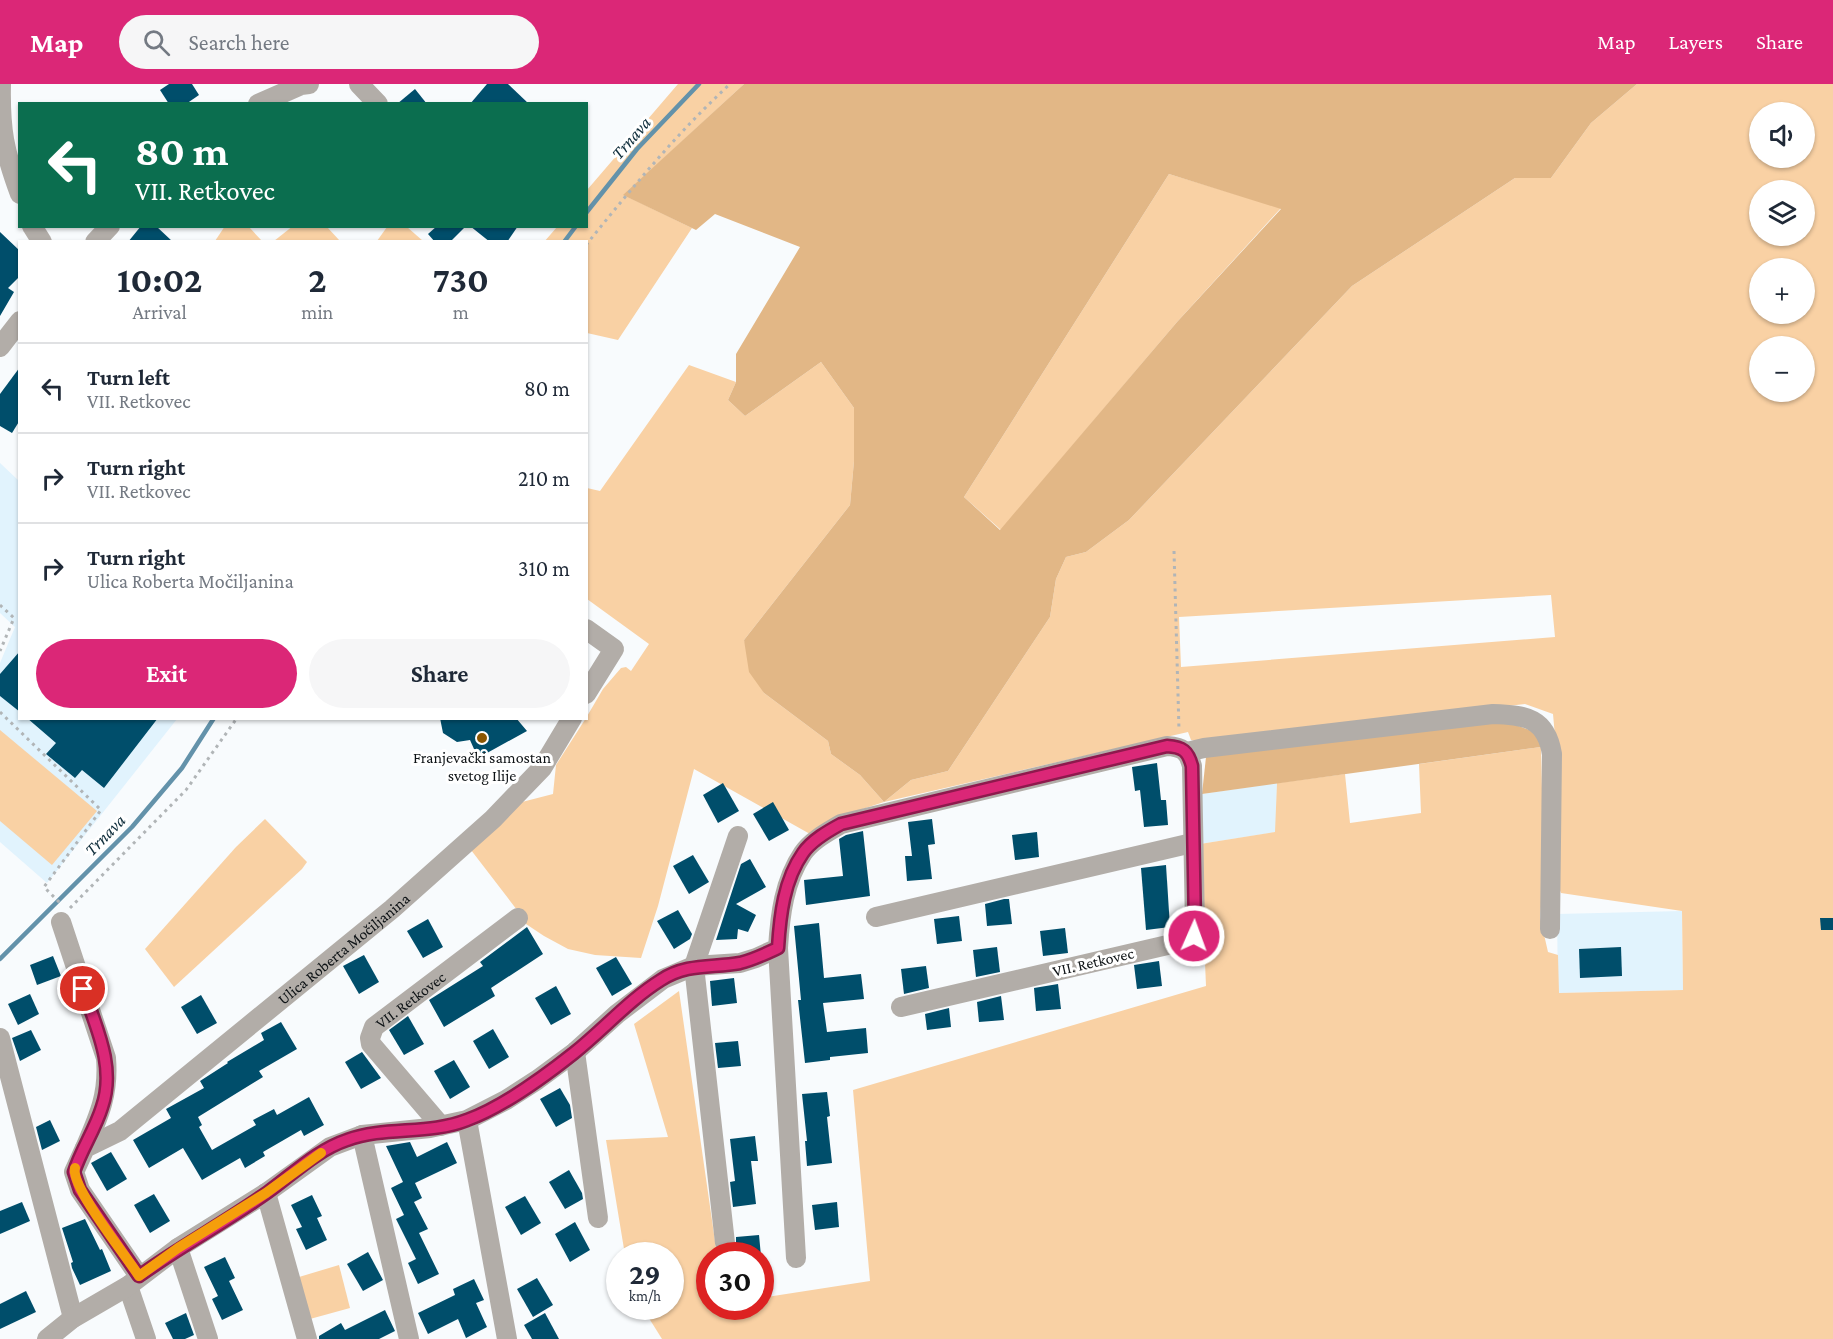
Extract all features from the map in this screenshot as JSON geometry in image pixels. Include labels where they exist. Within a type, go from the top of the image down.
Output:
[{"type":"street","points":[[1,84],[2,152],[18,189]]},
{"type":"street","points":[[263,102],[309,84]]},
{"type":"street","points":[[359,84],[376,102]]},
{"type":"street","points":[[97,240],[108,228]]},
{"type":"street","points":[[0,347],[18,324]]},
{"type":"street","points":[[588,630],[614,649],[588,691]]},
{"type":"street","points":[[796,1258],[778,948],[782,902],[804,852],[821,836],[841,824],[1167,746],[1183,749],[1493,714],[1517,714],[1533,720],[1544,729],[1550,741],[1552,754],[1550,929]]},
{"type":"street","name":"Ulica Roberta Močiljanina","points":[[85,1148],[120,1131],[392,909],[493,819],[542,768],[571,720]]},
{"type":"street","name":"VII. Retkovec","points":[[901,1007],[1189,940],[1194,936],[1192,766],[1183,749]]},
{"type":"street","points":[[725,1242],[694,966],[738,836]]},
{"type":"street","points":[[876,917],[1192,843]]},
{"type":"street","points":[[64,916],[106,1058],[108,1079],[103,1106],[74,1172],[80,1190],[133,1281],[146,1339]]},
{"type":"street","name":"VII. Retkovec","points":[[441,1126],[371,1044],[371,1032],[374,1027],[518,918]]},
{"type":"street","points":[[47,1339],[73,1318],[266,1193],[330,1147],[362,1135],[441,1126],[467,1120],[506,1100],[537,1080],[575,1052],[617,1014],[663,979],[694,966],[740,963],[778,948]]},
{"type":"street","points":[[0,1038],[73,1318]]},
{"type":"street","points":[[575,1052],[598,1218]]},
{"type":"street","points":[[467,1120],[507,1339]]},
{"type":"street","points":[[362,1135],[409,1339]]},
{"type":"street","points":[[266,1193],[307,1339]]},
{"type":"street","points":[[178,1248],[208,1339]]},
{"type":"path","points":[[588,243],[633,188],[712,100],[730,84]]},
{"type":"path","points":[[1174,551],[1183,749]]},
{"type":"path","points":[[0,605],[14,618],[0,651]]},
{"type":"path","points":[[0,712],[102,810],[44,887],[64,916],[186,790],[236,720]]},
{"type":"shaded area","points":[[678,84],[744,84],[624,195],[692,228],[618,340],[588,333],[588,240],[546,240],[556,228],[588,228],[588,189]]},
{"type":"shaded area","points":[[744,84],[1637,84],[1591,123],[1551,178],[1515,178],[1352,286],[1129,520],[1086,552],[1066,557],[1056,579],[1050,617],[948,771],[911,780],[884,802],[860,775],[831,754],[828,741],[764,693],[749,672],[744,640],[850,505],[854,461],[854,408],[821,362],[745,416],[728,400],[736,382],[736,354],[800,247],[715,214],[696,230],[623,195]],"holes":[[[1169,174],[1281,209],[1177,322],[1000,530],[964,497]]]},
{"type":"shaded area","points":[[1637,84],[1833,84],[1833,1339],[662,1339],[650,1320],[684,1320],[684,1242],[623,1242],[606,1140],[668,1137],[634,1024],[679,991],[715,1242],[696,1242],[696,1320],[774,1320],[774,1296],[870,1281],[853,1090],[1206,986],[1200,844],[1275,832],[1277,783],[1345,774],[1350,823],[1421,813],[1419,764],[1541,747],[1544,873],[1540,917],[1548,952],[1558,955],[1559,993],[1683,990],[1682,911],[1561,893],[1557,883],[1559,780],[1553,714],[1525,704],[1200,742],[1191,740],[1188,732],[884,802],[911,780],[948,771],[1050,617],[1056,579],[1066,557],[1086,552],[1129,520],[1352,286],[1515,178],[1551,178],[1591,123]],"holes":[[[1551,595],[1555,637],[1181,667],[1179,617]]]},
{"type":"shaded area","points":[[1169,174],[1281,208],[1177,322],[1001,530],[964,497]]},
{"type":"shaded area","points":[[224,228],[250,228],[261,240],[216,240]]},
{"type":"shaded area","points":[[290,228],[328,228],[339,240],[275,240]]},
{"type":"shaded area","points":[[386,228],[408,228],[422,240],[378,240]]},
{"type":"shaded area","points":[[821,362],[854,408],[854,461],[850,505],[744,640],[764,693],[828,741],[831,754],[860,775],[884,802],[835,818],[810,834],[694,769],[658,906],[641,958],[595,955],[568,949],[544,936],[523,922],[517,910],[471,850],[522,802],[553,794],[556,765],[585,720],[588,720],[588,715],[603,689],[621,668],[626,667],[631,671],[649,644],[588,600],[588,488],[600,491],[689,365],[736,382],[728,400],[745,416]]},
{"type":"shaded area","points":[[0,463],[18,480],[18,720],[176,720],[47,883],[0,842],[0,663],[15,627],[0,613]]},
{"type":"shaded area","points":[[1505,721],[1540,734],[1541,747],[1202,794],[1206,757]]},
{"type":"shaded area","points":[[0,730],[97,811],[52,865],[0,821]]},
{"type":"shaded area","points":[[1277,783],[1276,832],[1200,844],[1202,794]]},
{"type":"shaded area","points":[[265,819],[307,862],[174,987],[145,949],[236,847]]},
{"type":"shaded area","points":[[1682,911],[1683,990],[1558,993],[1557,914]]},
{"type":"shaded area","points":[[339,1265],[350,1308],[310,1319],[299,1277]]},
{"type":"building","points":[[169,84],[192,84],[199,95],[189,102],[168,102],[160,90]]},
{"type":"building","points":[[487,84],[508,84],[527,102],[472,102]]},
{"type":"building","points":[[415,89],[425,102],[399,102]]},
{"type":"building","points":[[139,228],[158,228],[171,240],[130,240]]},
{"type":"building","points":[[435,228],[464,228],[452,240],[433,240],[428,234]]},
{"type":"building","points":[[472,228],[517,228],[508,240],[488,240]]},
{"type":"building","points":[[0,232],[18,249],[18,278],[8,288],[14,292],[0,316]]},
{"type":"building","points":[[18,370],[18,423],[12,433],[0,426],[0,394]]},
{"type":"building","points":[[18,653],[18,710],[0,696],[0,674]]},
{"type":"building","points":[[29,720],[156,720],[104,788],[82,770],[75,778],[46,754],[56,743]]},
{"type":"building","name":"Franjevački samostan svetog Ilije","points":[[440,720],[518,720],[527,731],[478,758],[470,740],[457,742],[443,733]]},
{"type":"building","points":[[1157,763],[1161,800],[1166,800],[1168,825],[1144,827],[1140,790],[1135,791],[1132,767]]},
{"type":"building","points":[[723,783],[739,811],[718,823],[703,795]]},
{"type":"building","points":[[773,802],[789,830],[769,841],[753,814]]},
{"type":"building","points":[[932,819],[935,844],[928,845],[932,879],[907,881],[905,856],[912,856],[908,822]]},
{"type":"building","points":[[863,831],[870,896],[806,905],[804,880],[843,876],[839,839]]},
{"type":"building","points":[[1037,832],[1039,857],[1015,860],[1012,835]]},
{"type":"building","points":[[693,855],[709,882],[689,894],[673,866]]},
{"type":"building","points":[[750,859],[766,887],[736,904],[756,915],[748,932],[738,929],[737,939],[716,940],[741,864]]},
{"type":"building","points":[[1166,865],[1170,927],[1146,930],[1141,868]]},
{"type":"building","points":[[1009,899],[1012,924],[987,926],[985,904]]},
{"type":"building","points":[[678,910],[692,934],[690,939],[674,949],[657,921]]},
{"type":"building","points":[[959,916],[962,941],[937,944],[934,919]]},
{"type":"building","points":[[1820,918],[1833,918],[1833,930],[1821,930]]},
{"type":"building","points":[[428,919],[443,947],[423,958],[407,931]]},
{"type":"building","points":[[819,923],[824,978],[861,974],[864,999],[823,1003],[827,1032],[866,1028],[868,1053],[830,1057],[830,1060],[805,1063],[798,1000],[801,1000],[794,926]]},
{"type":"building","points":[[527,927],[543,954],[491,988],[495,996],[444,1027],[429,1000],[483,966],[480,962]]},
{"type":"building","points":[[1065,928],[1068,953],[1043,956],[1040,931]]},
{"type":"building","points":[[997,947],[1000,972],[976,977],[973,950]]},
{"type":"building","points":[[1621,947],[1622,976],[1580,978],[1579,949]]},
{"type":"building","points":[[364,955],[379,982],[359,994],[343,966]]},
{"type":"building","points":[[53,956],[61,976],[37,985],[30,965]]},
{"type":"building","points":[[616,957],[632,984],[612,996],[596,968]]},
{"type":"building","points":[[1159,961],[1162,986],[1137,989],[1134,965]]},
{"type":"building","points":[[926,966],[929,988],[904,994],[901,969]]},
{"type":"building","points":[[734,978],[737,1003],[712,1006],[710,981]]},
{"type":"building","points":[[1058,984],[1061,1009],[1036,1011],[1034,988]]},
{"type":"building","points":[[556,986],[571,1014],[551,1025],[535,998]]},
{"type":"building","points":[[30,994],[39,1014],[18,1025],[8,1004]]},
{"type":"building","points":[[201,995],[217,1023],[197,1034],[181,1007]]},
{"type":"building","points":[[1001,996],[1004,1020],[979,1022],[977,1002]]},
{"type":"building","points":[[949,1008],[951,1027],[927,1030],[925,1014]]},
{"type":"building","points":[[408,1016],[424,1044],[404,1055],[389,1030]]},
{"type":"building","points":[[281,1022],[297,1049],[259,1071],[263,1077],[198,1117],[202,1125],[199,1127],[212,1150],[256,1125],[253,1120],[274,1109],[277,1115],[309,1097],[324,1125],[304,1136],[301,1130],[263,1152],[265,1156],[245,1168],[240,1158],[202,1180],[183,1148],[149,1168],[133,1140],[171,1118],[166,1109],[204,1088],[200,1081],[264,1040],[261,1033]]},
{"type":"building","points":[[493,1029],[509,1057],[489,1069],[473,1041]]},
{"type":"building","points":[[31,1030],[41,1050],[20,1061],[12,1038]]},
{"type":"building","points":[[738,1041],[741,1066],[718,1068],[715,1043]]},
{"type":"building","points":[[362,1052],[381,1078],[361,1089],[345,1062]]},
{"type":"building","points":[[454,1060],[470,1087],[450,1099],[434,1071]]},
{"type":"building","points":[[560,1088],[570,1105],[572,1118],[556,1127],[540,1099]]},
{"type":"building","points":[[827,1092],[832,1163],[807,1166],[802,1094]]},
{"type":"building","points":[[50,1120],[60,1141],[42,1150],[36,1127]]},
{"type":"building","points":[[755,1136],[758,1161],[751,1161],[756,1204],[733,1207],[730,1182],[735,1181],[730,1139]]},
{"type":"building","points":[[410,1142],[417,1157],[447,1142],[457,1163],[415,1183],[422,1198],[414,1202],[428,1229],[419,1233],[439,1274],[418,1284],[408,1263],[416,1259],[396,1219],[404,1215],[391,1188],[403,1182],[386,1146]]},
{"type":"building","points":[[111,1152],[127,1179],[107,1191],[91,1163]]},
{"type":"building","points":[[569,1170],[583,1199],[565,1209],[549,1182]]},
{"type":"building","points":[[154,1194],[170,1221],[150,1233],[134,1205]]},
{"type":"building","points":[[312,1195],[322,1216],[317,1218],[327,1240],[306,1250],[296,1229],[302,1227],[291,1205]]},
{"type":"building","points":[[525,1196],[541,1223],[521,1235],[505,1207]]},
{"type":"building","points":[[22,1202],[30,1221],[0,1234],[0,1211]]},
{"type":"building","points":[[837,1202],[839,1227],[815,1230],[812,1205]]},
{"type":"building","points":[[85,1219],[111,1271],[80,1285],[72,1268],[71,1263],[73,1262],[62,1228]]},
{"type":"building","points":[[575,1222],[590,1250],[570,1262],[555,1234]]},
{"type":"building","points":[[759,1235],[760,1242],[736,1242],[736,1237]]},
{"type":"building","points":[[368,1252],[383,1280],[363,1291],[347,1264]]},
{"type":"building","points":[[225,1257],[235,1278],[229,1281],[243,1310],[222,1320],[212,1299],[218,1296],[204,1267]]},
{"type":"building","points":[[537,1278],[553,1305],[533,1317],[517,1289]]},
{"type":"building","points":[[474,1279],[484,1300],[476,1303],[487,1327],[466,1338],[458,1319],[428,1334],[418,1313],[455,1295],[453,1289]]},
{"type":"building","points":[[26,1291],[36,1312],[0,1329],[0,1304]]},
{"type":"building","points":[[385,1310],[395,1331],[379,1339],[319,1339],[319,1336],[341,1323],[345,1330]]},
{"type":"building","points":[[186,1313],[194,1335],[185,1339],[173,1339],[165,1323]]},
{"type":"building","points":[[545,1313],[559,1339],[532,1339],[524,1325]]},
{"type":"waterway","name":"Trnava","points":[[588,210],[637,149],[699,84]]},
{"type":"waterway","name":"Trnava","points":[[566,240],[574,228]]},
{"type":"waterway","name":"Trnava","points":[[0,959],[132,827],[182,768],[213,720]]},
{"type":"slow traffic","points":[[75,1168],[74,1172],[80,1190],[139,1276],[178,1248],[266,1193],[321,1153]]},
{"type":"place","name":"Franjevački samostan svetog Ilije","points":[[482,738]]},
{"type":"route","points":[[83,989],[106,1058],[108,1079],[103,1106],[74,1172],[80,1190],[139,1276],[178,1248],[266,1193],[330,1147],[362,1135],[430,1128],[467,1120],[506,1100],[537,1080],[575,1052],[641,994],[663,979],[694,966],[740,963],[778,948],[782,902],[804,852],[821,836],[841,824],[1167,746],[1179,747],[1187,752],[1192,766],[1194,936]]}]
